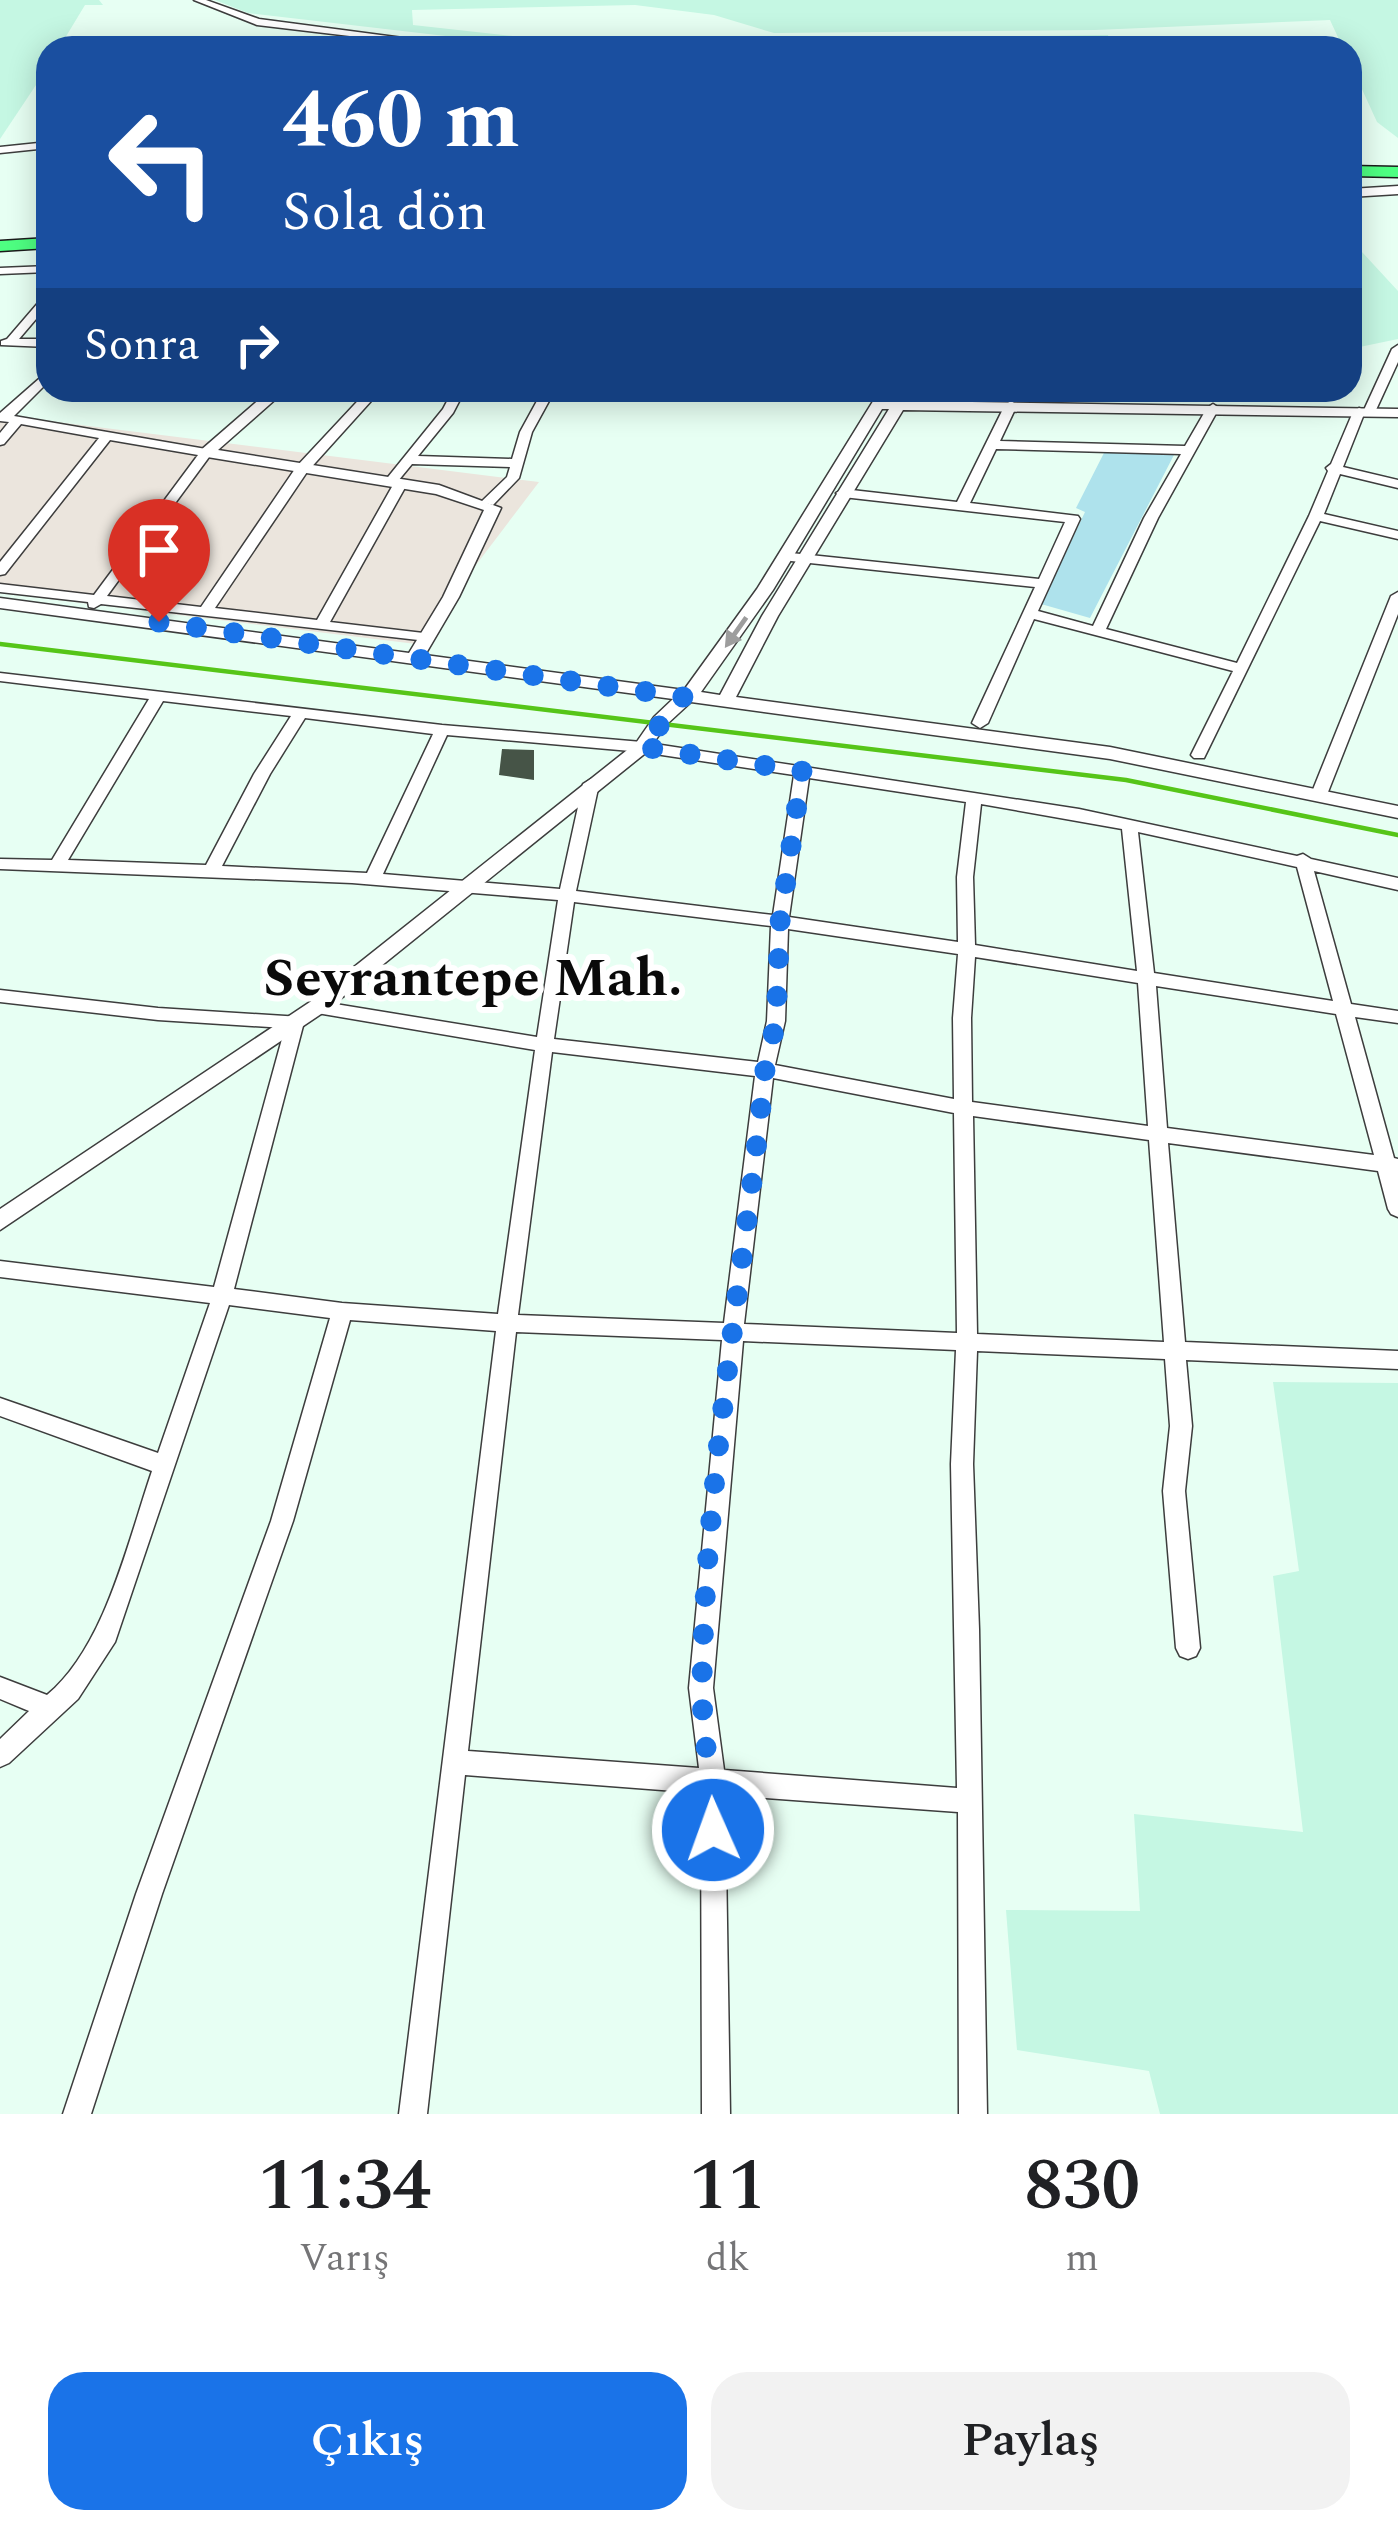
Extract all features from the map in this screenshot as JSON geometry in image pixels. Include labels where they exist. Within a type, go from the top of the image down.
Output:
[{"type":"highway","points":[[1362,167],[1398,168]]},
{"type":"highway","points":[[0,237],[36,235]]},
{"type":"highway","points":[[0,246],[36,244]]},
{"type":"street","points":[[198,0],[257,22],[374,36]]},
{"type":"street","points":[[0,150],[36,146]]},
{"type":"street","points":[[1362,196],[1398,194]]},
{"type":"street","points":[[0,272],[36,270]]},
{"type":"street","points":[[5,343],[36,311]]},
{"type":"street","points":[[5,343],[36,343]]},
{"type":"street","points":[[1199,755],[1316,516],[1332,468],[1398,350]]},
{"type":"street","points":[[0,441],[8,419],[36,388]]},
{"type":"street","points":[[92,606],[206,453],[266,402]]},
{"type":"street","points":[[205,612],[302,469],[364,402]]},
{"type":"street","points":[[321,625],[395,483],[451,402]]},
{"type":"street","points":[[488,502],[510,484],[526,432],[542,402]]},
{"type":"street","points":[[729,697],[795,557],[879,402]]},
{"type":"street","points":[[0,1221],[317,1007],[642,747],[843,494],[901,402]]},
{"type":"street","points":[[971,402],[1397,413]]},
{"type":"street","points":[[962,506],[1011,405]]},
{"type":"street","points":[[1098,632],[1213,408]]},
{"type":"street","points":[[8,419],[488,502]]},
{"type":"street","points":[[0,571],[107,436]]},
{"type":"street","points":[[992,445],[1190,450]]},
{"type":"street","points":[[410,460],[517,463]]},
{"type":"street","points":[[1332,468],[1398,484]]},
{"type":"street","points":[[843,494],[1073,520],[980,723]]},
{"type":"street","points":[[414,659],[491,513],[488,502]]},
{"type":"street","points":[[1316,516],[1398,535]]},
{"type":"street","points":[[795,557],[1042,584]]},
{"type":"street","points":[[0,588],[414,659],[729,697],[1398,799]]},
{"type":"street","points":[[1322,787],[1390,632],[1398,596]]},
{"type":"street","points":[[0,602],[205,612],[427,637]]},
{"type":"street","points":[[1028,613],[1243,669]]},
{"type":"street","points":[[0,677],[442,730],[642,747],[974,796],[1303,860],[1398,884]]},
{"type":"street","points":[[57,865],[159,694]]},
{"type":"street","points":[[729,697],[980,723],[1199,755],[1398,812]]},
{"type":"street","points":[[212,870],[301,712]]},
{"type":"street","points":[[372,880],[442,730]]},
{"type":"street","points":[[716,2114],[713,1782],[701,1688],[733,1334],[765,1070],[776,1022],[780,922],[802,771]]},
{"type":"street","points":[[413,2114],[508,1323],[567,895],[591,784]]},
{"type":"street","points":[[973,2114],[962,1464],[967,1343],[962,1018],[968,950],[965,878],[974,796]]},
{"type":"street","points":[[1129,824],[1176,1351],[1181,1426],[1174,1491],[1189,1648]]},
{"type":"street","points":[[1303,860],[1341,1009],[1391,1165],[1398,1209]]},
{"type":"street","points":[[0,864],[212,870],[567,895],[780,922],[1398,1017]]},
{"type":"street","points":[[0,995],[158,1014],[296,1022]]},
{"type":"street","points":[[317,1007],[546,1044],[765,1070],[963,1108],[1391,1165]]},
{"type":"street","points":[[0,1755],[70,1691],[107,1634],[222,1296],[296,1022]]},
{"type":"street","points":[[0,1269],[342,1311],[508,1323],[1398,1360]]},
{"type":"street","points":[[77,2114],[159,1865],[260,1597],[323,1394],[342,1311]]},
{"type":"street","points":[[0,1407],[166,1466]]},
{"type":"street","points":[[0,1688],[50,1708]]},
{"type":"street","points":[[456,1762],[969,1801]]},
{"type":"shaded area","points":[[0,415],[539,482],[416,644],[0,593]]},
{"type":"shaded area","points":[[1107,447],[1176,451],[1090,618],[1041,604],[1085,512],[1076,508]]},
{"type":"green space","points":[[0,0],[99,0],[103,5],[85,5],[66,36],[36,36],[36,85],[0,139]]},
{"type":"green space","points":[[215,0],[1398,0],[1398,138],[1377,122],[1362,89],[1362,36],[1337,36],[1330,20],[1095,30],[774,33],[714,15],[635,5],[412,10],[413,25],[513,36],[446,36],[248,13]]},
{"type":"green space","points":[[1362,252],[1398,291],[1398,339],[1362,346]]},
{"type":"green space","points":[[1273,1382],[1398,1383],[1398,2114],[1160,2114],[1149,2071],[1017,2050],[1006,1910],[1140,1911],[1134,1814],[1303,1832],[1273,1576],[1299,1571]]},
{"type":"building","points":[[502,749],[534,750],[534,780],[499,775]]},
{"type":"railway","points":[[0,644],[1126,780],[1398,835]]},
{"type":"district","name":"Seyrantepe Mah.","points":[[473,979]]},
{"type":"route","points":[[159,622],[683,697],[642,747],[802,771],[780,922],[776,1022],[765,1070],[710,1562],[701,1688],[713,1782],[713,1830]]}]
